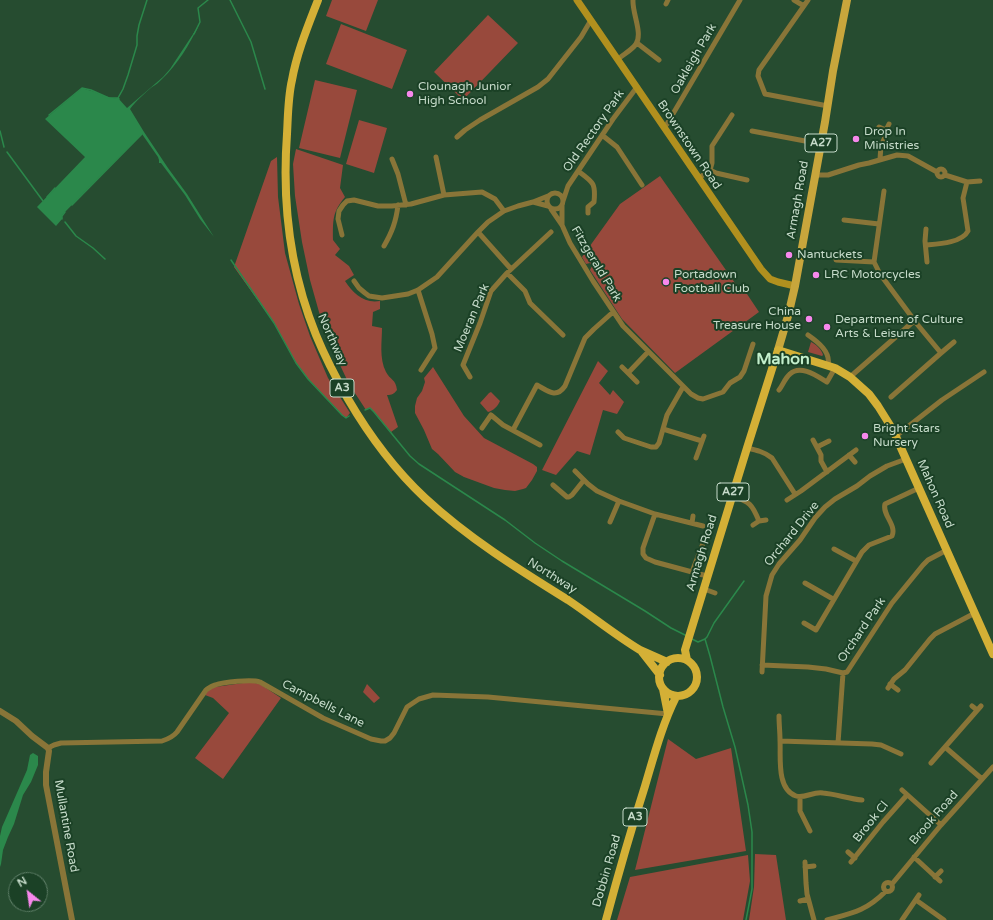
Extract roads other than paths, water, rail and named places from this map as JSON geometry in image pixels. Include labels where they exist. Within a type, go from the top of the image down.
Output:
[{"type":"highway","name":"Northway","points":[[318,0],[300,48],[291,80],[288,104],[285,173],[289,228],[299,283],[310,319],[323,352],[339,384],[370,435],[386,456],[424,497],[446,517],[498,556],[578,607],[641,650],[667,662]]},
{"type":"highway","name":"Mahon Road","points":[[778,350],[832,366],[850,377],[869,394],[878,406],[896,436],[993,654]]},
{"type":"highway","name":"Armagh Road","points":[[677,658],[685,650],[778,350]]},
{"type":"highway","name":"Northway","points":[[641,650],[660,675]]},
{"type":"highway","name":"Armagh Road","points":[[685,650],[687,660]]},
{"type":"highway","points":[[660,675],[663,666],[667,662],[677,658],[683,658],[693,665],[698,677],[694,688],[690,693],[684,696],[676,697],[667,693],[663,688]]},
{"type":"highway","name":"A3","points":[[660,675],[660,683],[663,688]]},
{"type":"highway","name":"Dobbin Road","points":[[663,688],[668,714]]},
{"type":"highway","name":"Dobbin Road","points":[[606,920],[630,832],[652,761],[668,714],[676,697]]},
{"type":"main road","name":"Brownstown Road","points":[[577,0],[768,278],[795,286]]},
{"type":"main road","name":"Armagh Road","points":[[795,286],[847,0]]},
{"type":"main road","name":"A27","points":[[778,350],[795,286]]},
{"type":"street","points":[[618,59],[633,48],[637,43],[638,32],[632,6],[633,0]]},
{"type":"street","name":"Oakleigh Park","points":[[664,127],[740,0]]},
{"type":"street","points":[[794,0],[804,6]]},
{"type":"street","points":[[808,0],[759,70],[758,76],[765,94],[828,106]]},
{"type":"street","points":[[461,136],[480,120],[538,87],[548,79],[582,37],[591,20]]},
{"type":"street","points":[[637,43],[659,60]]},
{"type":"street","name":"Old Rectory Park","points":[[562,203],[568,186],[613,119],[637,87]]},
{"type":"street","points":[[699,178],[710,170],[712,162],[712,146],[732,115]]},
{"type":"street","points":[[880,159],[881,146],[889,124]]},
{"type":"street","points":[[879,127],[886,130]]},
{"type":"street","points":[[752,131],[821,144]]},
{"type":"street","points":[[602,136],[617,147],[642,184]]},
{"type":"street","points":[[815,175],[828,175],[897,154],[908,156],[937,172],[938,176],[940,177],[944,177],[945,175],[967,182],[980,181]]},
{"type":"street","points":[[436,156],[444,195]]},
{"type":"street","points":[[392,159],[398,174],[406,205]]},
{"type":"street","points":[[710,170],[716,173],[747,180]]},
{"type":"street","points":[[578,171],[590,180],[594,186],[594,202],[588,207],[588,213]]},
{"type":"street","points":[[926,245],[940,244],[962,238],[966,235],[968,231],[963,198],[967,182]]},
{"type":"street","name":"Old Rectory Park","points":[[555,193],[568,186]]},
{"type":"street","points":[[884,191],[874,262],[880,274],[914,321],[941,353]]},
{"type":"street","points":[[342,235],[338,220],[339,211],[347,201],[354,200],[378,206],[406,205],[444,195],[482,192],[495,199],[504,212]]},
{"type":"street","points":[[354,281],[359,288],[369,296],[382,298],[408,294],[418,290],[437,277],[488,222],[504,212],[518,206],[534,202],[550,194],[555,193],[560,195],[562,199],[561,206],[556,209],[534,202]]},
{"type":"street","points":[[548,196],[546,201],[549,207]]},
{"type":"street","name":"Fitzgerald Park","points":[[562,203],[562,225]]},
{"type":"street","points":[[384,246],[392,233],[397,218],[398,205]]},
{"type":"street","name":"Fitzgerald Park","points":[[549,207],[562,225],[570,243],[613,312]]},
{"type":"street","points":[[844,220],[879,224]]},
{"type":"street","points":[[926,229],[927,262]]},
{"type":"street","points":[[478,232],[525,291],[530,303],[563,335]]},
{"type":"street","name":"Moeran Park","points":[[470,377],[463,364],[491,292],[509,271],[551,232]]},
{"type":"street","points":[[836,260],[874,262]]},
{"type":"street","points":[[418,290],[435,348],[421,370]]},
{"type":"street","points":[[513,430],[537,385],[554,393],[561,391],[565,386],[585,338],[613,312],[625,329],[691,394],[698,398],[703,399],[723,392],[730,383],[740,377],[744,371],[753,344]]},
{"type":"street","points":[[850,377],[914,321]]},
{"type":"street","points":[[779,390],[790,374],[796,370],[803,370],[828,382],[832,366],[826,352],[808,335]]},
{"type":"street","points":[[891,397],[954,342]]},
{"type":"street","points":[[628,373],[648,352]]},
{"type":"street","points":[[622,367],[637,382]]},
{"type":"street","points":[[896,436],[942,400],[984,372]]},
{"type":"street","points":[[618,432],[624,438],[654,448],[658,445],[668,415],[684,387]]},
{"type":"street","points":[[482,428],[491,415],[503,425],[540,445]]},
{"type":"street","points":[[663,429],[703,438],[696,458]]},
{"type":"street","points":[[813,440],[821,455],[821,461],[827,472]]},
{"type":"street","points":[[817,447],[829,441]]},
{"type":"street","points":[[747,448],[768,454],[795,494]]},
{"type":"street","points":[[787,500],[856,450]]},
{"type":"street","points":[[849,455],[855,462]]},
{"type":"street","name":"Orchard Drive","points":[[762,672],[766,596],[772,575],[779,564],[800,540],[815,518],[825,507],[870,476],[887,466],[906,459]]},
{"type":"street","points":[[575,471],[597,491],[619,501],[654,514],[703,526]]},
{"type":"street","points":[[553,485],[569,497],[584,480]]},
{"type":"street","points":[[804,623],[816,630],[862,552],[869,545],[892,536],[894,530],[885,509],[885,504],[919,488]]},
{"type":"street","points":[[732,496],[750,504],[759,521]]},
{"type":"street","points":[[610,522],[619,501]]},
{"type":"street","points":[[654,514],[643,548],[643,554],[646,558],[655,562],[707,576]]},
{"type":"street","points":[[692,523],[693,516]]},
{"type":"street","points":[[753,525],[759,521],[766,520]]},
{"type":"street","points":[[692,572],[704,541]]},
{"type":"street","points":[[834,549],[856,561]]},
{"type":"street","name":"Orchard Park","points":[[838,743],[843,673],[847,672],[892,603],[923,565],[928,560],[947,550]]},
{"type":"street","points":[[805,583],[833,600]]},
{"type":"street","points":[[704,590],[715,593]]},
{"type":"street","points":[[898,690],[889,686],[896,677],[908,667],[935,634],[975,614]]},
{"type":"street","points":[[762,665],[808,667],[843,673]]},
{"type":"street","name":"Campbells Lane","points":[[48,748],[61,743],[167,740],[177,732],[206,690],[218,684],[253,680],[260,682],[323,718],[377,741],[385,741],[392,737],[405,710],[410,704],[433,694],[488,697],[668,714]]},
{"type":"street","points":[[972,706],[977,710]]},
{"type":"street","points":[[930,763],[981,706]]},
{"type":"street","points":[[0,711],[16,721],[48,748]]},
{"type":"street","points":[[779,716],[781,776],[785,786],[790,792],[795,796],[800,797],[821,792],[854,800],[862,800]]},
{"type":"street","points":[[780,741],[872,744],[881,745],[901,754]]},
{"type":"street","points":[[945,747],[982,780]]},
{"type":"street","name":"Mullantine Road","points":[[48,748],[49,755],[46,772],[46,785],[72,920]]},
{"type":"street","points":[[930,753],[935,758]]},
{"type":"street","name":"Brook Road","points":[[828,920],[851,914],[866,908],[886,891],[889,892],[892,890],[892,884],[914,857],[993,767]]},
{"type":"street","points":[[902,790],[941,825]]},
{"type":"street","name":"Brook Cl","points":[[851,862],[907,795]]},
{"type":"street","points":[[800,797],[800,811],[810,831]]},
{"type":"street","points":[[848,852],[855,858]]},
{"type":"street","points":[[914,857],[940,881]]},
{"type":"street","points":[[814,866],[805,864],[808,898],[814,920]]},
{"type":"street","points":[[935,876],[941,871]]},
{"type":"street","points":[[800,901],[808,898]]},
{"type":"street","points":[[902,920],[917,898],[944,920]]},
{"type":"waterway","points":[[119,99],[118,98],[123,89],[137,45],[139,25],[147,0]]},
{"type":"waterway","points":[[194,34],[200,22],[198,8],[208,0]]},
{"type":"waterway","points":[[230,0],[251,42],[265,89]]},
{"type":"waterway","points":[[49,115],[82,88],[91,90],[109,98],[118,98]]},
{"type":"waterway","points":[[0,131],[4,147]]},
{"type":"waterway","points":[[72,205],[142,134]]},
{"type":"waterway","points":[[7,152],[43,201]]},
{"type":"waterway","points":[[47,197],[55,188]]},
{"type":"waterway","points":[[62,219],[65,212]]},
{"type":"waterway","points":[[65,222],[76,236],[105,259]]},
{"type":"waterway","points":[[231,260],[274,323],[296,363],[308,379],[342,415],[346,418],[349,416]]},
{"type":"waterway","points":[[365,410],[370,408],[410,456],[419,464],[505,520],[562,561],[671,628],[687,636]]},
{"type":"waterway","points":[[692,639],[698,642],[707,637],[714,623],[744,581]]},
{"type":"waterway","points":[[705,639],[735,747],[748,805],[752,832],[752,889],[746,920]]},
{"type":"place","name":"Clounagh Junior High School","points":[[410,94]]},
{"type":"place","name":"Drop In Ministries","points":[[856,139]]},
{"type":"place","name":"Nantuckets","points":[[789,255]]},
{"type":"place","name":"LRC Motorcycles","points":[[816,275]]},
{"type":"place","name":"Portadown Football Club","points":[[666,282]]},
{"type":"place","name":"China Treasure House","points":[[809,319]]},
{"type":"place","name":"Department of Culture Arts & Leisure","points":[[827,327]]},
{"type":"place","name":"Bright Stars Nursery","points":[[865,436]]},
{"type":"district","name":"Mahon","points":[[783,360]]}]
